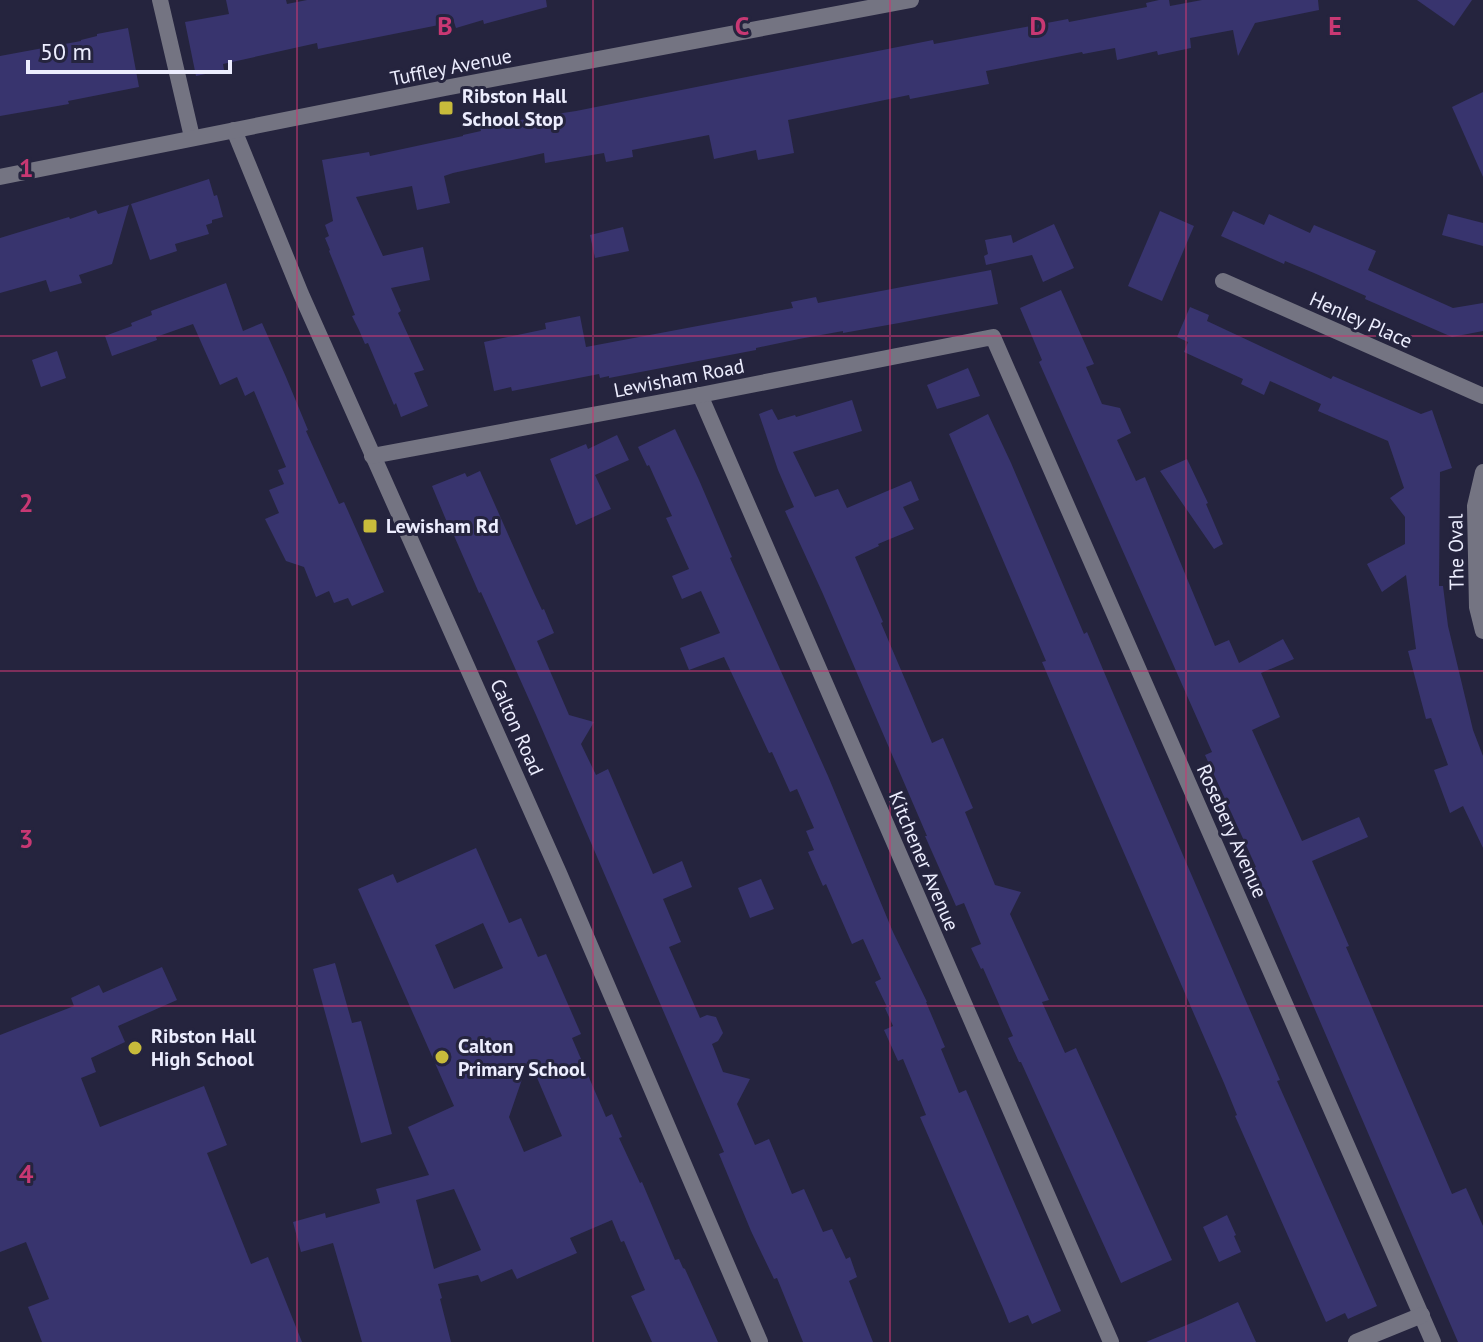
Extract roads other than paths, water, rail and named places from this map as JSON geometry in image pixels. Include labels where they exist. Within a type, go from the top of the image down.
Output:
[{"type":"street","points":[[160,0],[192,137]]},
{"type":"street","name":"Tuffley Avenue","points":[[0,177],[192,137],[911,0]]},
{"type":"street","name":"Calton Road","points":[[234,130],[301,294],[559,873],[760,1342]]},
{"type":"street","name":"Henley Place","points":[[1223,281],[1483,396]]},
{"type":"street","name":"Lewisham Road","points":[[372,456],[993,337]]},
{"type":"street","name":"Rosebery Avenue","points":[[993,337],[1433,1342]]},
{"type":"street","name":"Kitchener Avenue","points":[[700,395],[1111,1342]]},
{"type":"street","name":"The Oval","points":[[1483,472],[1475,506],[1477,607],[1483,631]]},
{"type":"street","points":[[1356,1342],[1422,1315]]},
{"type":"place","name":"Ribston Hall School Stop","points":[[446,108]]},
{"type":"place","name":"Lewisham Rd","points":[[370,526]]},
{"type":"place","name":"Ribston Hall High School","points":[[135,1048]]},
{"type":"place","name":"Calton Primary School","points":[[442,1057]]}]
